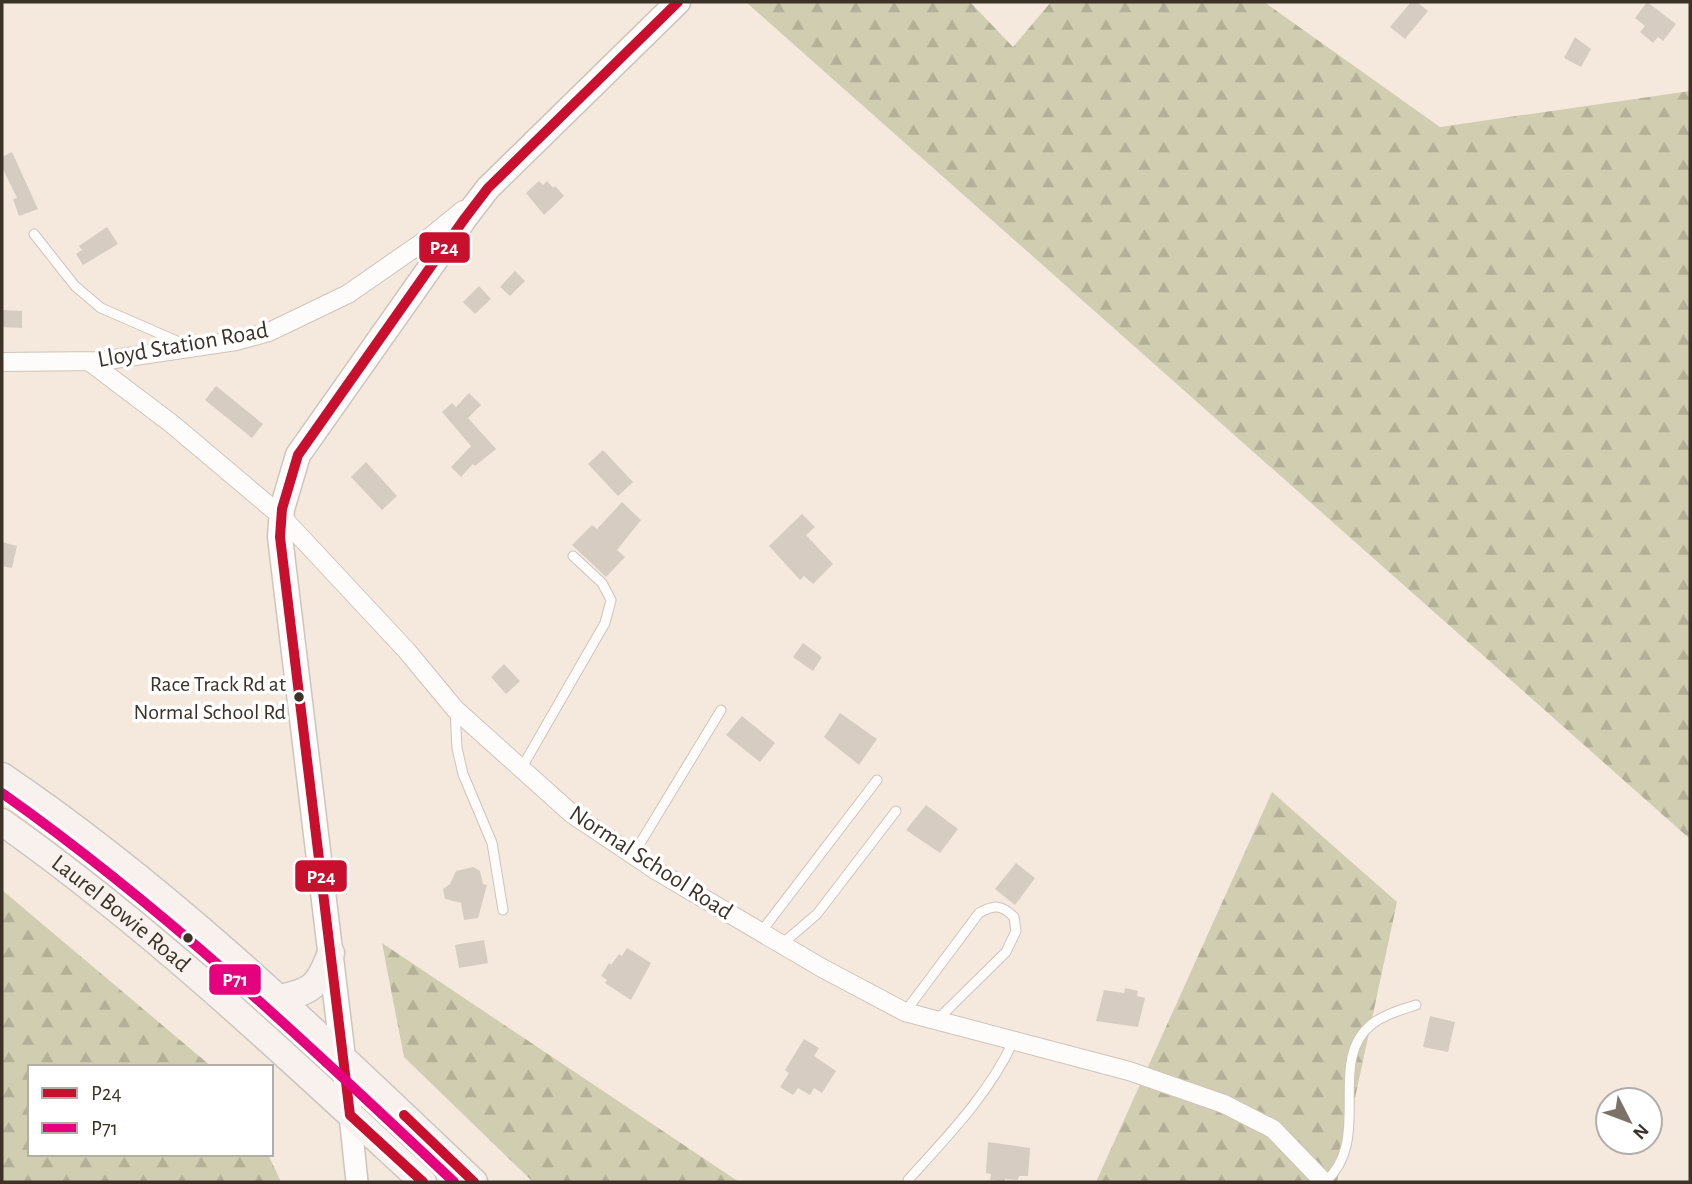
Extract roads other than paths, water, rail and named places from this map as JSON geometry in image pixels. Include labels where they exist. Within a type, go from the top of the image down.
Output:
[{"type":"main road","points":[[350,1115],[280,537],[281,516],[298,455],[323,415],[488,188],[678,2]]},
{"type":"main road","name":"Laurel Bowie Road","points":[[2,776],[143,883],[344,1059],[474,1182]]},
{"type":"main road","name":"Laurel Bowie Road","points":[[2,822],[170,953],[423,1182]]},
{"type":"main road","points":[[277,999],[306,993],[321,980],[331,953]]},
{"type":"main road","points":[[389,1182],[403,1178],[423,1182]]},
{"type":"street","name":"Lloyd Station Road","points":[[2,362],[95,362],[269,332],[320,310],[429,237],[488,188]]},
{"type":"street","name":"Normal School Road","points":[[95,362],[281,516],[407,651],[455,709],[572,814],[633,855],[761,932],[905,1012],[1168,1083],[1224,1104],[1273,1129],[1324,1182]]},
{"type":"street","points":[[350,1115],[357,1182]]},
{"type":"lane","points":[[34,234],[75,286],[101,309],[191,347]]},
{"type":"lane","points":[[521,769],[605,623],[611,600],[602,583],[573,556]]},
{"type":"lane","points":[[455,709],[457,748],[463,774],[492,843],[503,910]]},
{"type":"lane","points":[[633,855],[721,710]]},
{"type":"lane","points":[[761,932],[877,780]]},
{"type":"lane","points":[[782,944],[817,914],[897,811]]},
{"type":"lane","points":[[905,1012],[979,913],[992,906],[1004,907],[1014,917],[1016,931],[1006,952],[937,1020]]},
{"type":"lane","points":[[1324,1182],[1336,1172],[1346,1148],[1352,1109],[1349,1072],[1362,1037],[1377,1020],[1416,1005]]},
{"type":"lane","points":[[908,1180],[966,1116],[989,1085],[1014,1040]]},
{"type":"place","name":"Race Track Rd at Normal School Rd","points":[[299,697]]}]
